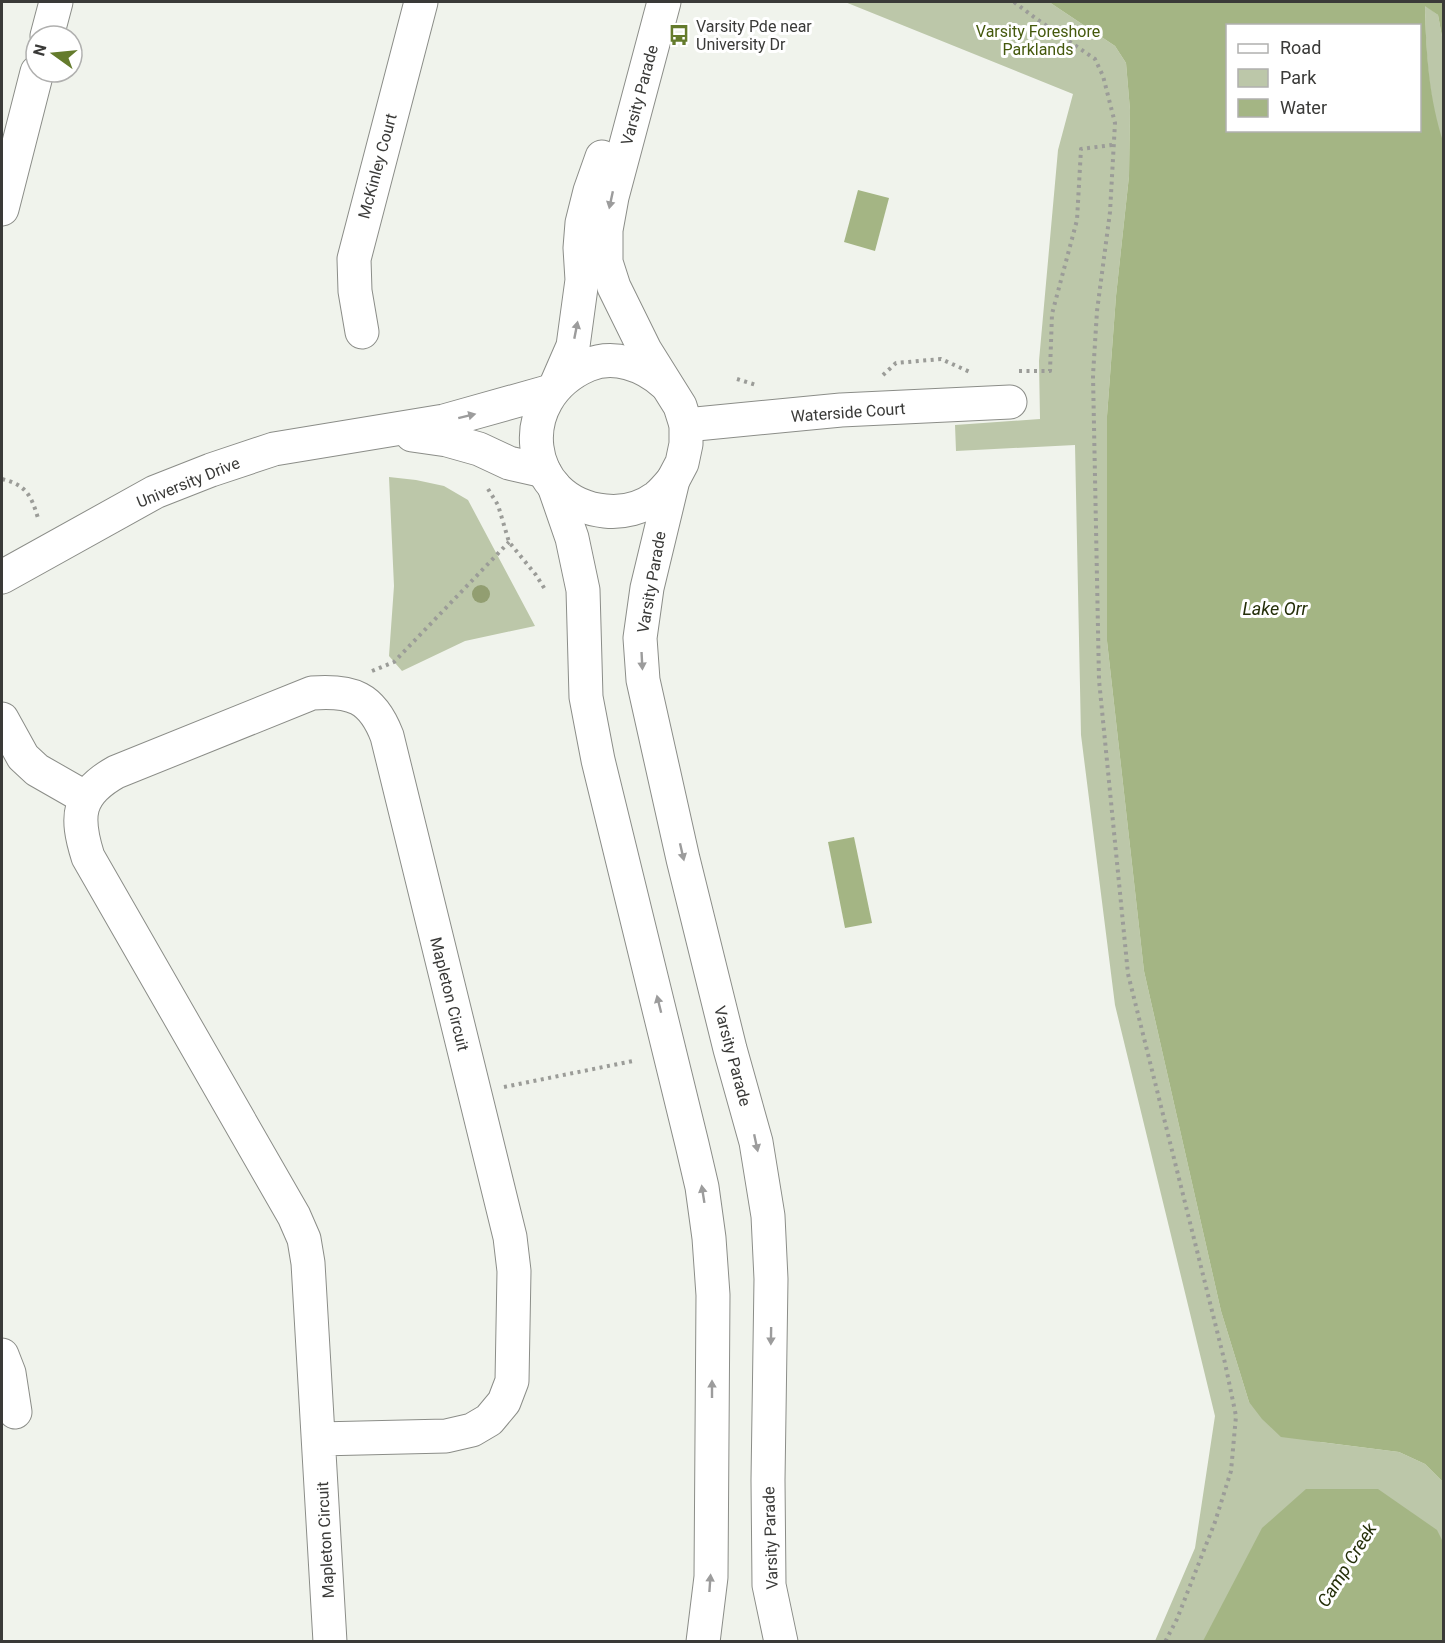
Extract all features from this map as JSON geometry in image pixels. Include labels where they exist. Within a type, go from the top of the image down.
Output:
[{"type":"street","points":[[50,24],[56,2]]},
{"type":"street","name":"McKinley Court","points":[[362,332],[355,291],[354,259],[421,2]]},
{"type":"street","name":"Varsity Parade","points":[[648,2],[623,95],[590,191],[582,223],[580,249],[582,280],[573,346],[554,388],[541,409],[536,430],[537,451],[572,538],[583,590],[586,697],[598,760],[702,1187],[713,1295],[711,1577],[703,1641]]},
{"type":"street","name":"Varsity Parade","points":[[664,2],[612,197],[606,230],[606,262],[614,287],[645,350],[680,406],[686,425],[684,454],[673,480],[647,588],[640,639],[643,680],[686,870],[730,1049],[756,1142],[768,1216],[771,1279],[769,1585],[781,1641]]},
{"type":"street","points":[[2,209],[34,84]]},
{"type":"street","name":"Varsity Parade","points":[[554,388],[573,371],[592,363],[613,360],[634,364],[653,374],[670,388]]},
{"type":"street","name":"Waterside Court","points":[[686,425],[841,410],[1013,387]]},
{"type":"street","name":"University Drive","points":[[2,578],[155,492],[211,470],[274,449],[336,437],[444,422],[554,388]]},
{"type":"street","name":"University Drive","points":[[390,431],[447,440],[478,449],[549,478]]},
{"type":"street","name":"Varsity Parade","points":[[549,478],[571,501],[592,510],[615,512],[637,508],[657,497],[673,480]]},
{"type":"street","points":[[2,719],[23,757],[37,770],[86,798],[99,782],[116,772],[312,693],[335,691],[353,694]]},
{"type":"street","name":"Mapleton Circuit","points":[[319,1439],[446,1436],[472,1430],[489,1420],[504,1402],[512,1381],[514,1271],[510,1237],[387,736],[381,721],[369,705],[353,694]]},
{"type":"street","name":"Mapleton Circuit","points":[[86,798],[81,814],[80,832],[87,857],[294,1216],[304,1239],[308,1263],[330,1641]]},
{"type":"street","points":[[2,1355],[9,1373],[15,1412]]},
{"type":"path","points":[[1014,2],[1095,59],[1103,76],[1114,123],[1110,212],[1097,311],[1093,375],[1100,692],[1128,974],[1225,1363],[1236,1416],[1228,1481],[1207,1544],[1177,1619],[1165,1641]]},
{"type":"path","points":[[1013,387],[1050,371],[1052,314],[1077,220],[1081,150],[1112,145]]},
{"type":"path","points":[[873,376],[885,375],[896,363],[941,359],[972,373]]},
{"type":"path","points":[[736,379],[766,388]]},
{"type":"path","points":[[2,479],[16,483],[26,490],[32,499],[38,518]]},
{"type":"path","points":[[487,487],[498,505],[509,542],[537,575],[546,591]]},
{"type":"path","points":[[353,694],[363,677],[373,670],[394,662],[509,542]]},
{"type":"path","points":[[474,1093],[633,1061]]},
{"type":"green space","name":"Varsity Foreshore Parklands","points":[[845,2],[1049,2],[1115,46],[1126,63],[1130,110],[1129,176],[1116,296],[1107,416],[1107,641],[1144,971],[1221,1311],[1249,1402],[1320,1442],[1399,1452],[1425,1464],[1443,1482],[1443,1641],[1155,1641],[1195,1548],[1215,1416],[1115,1005],[1081,735],[1075,445],[956,451],[955,425],[1040,419],[1039,361],[1058,150],[1073,94]]},
{"type":"green space","points":[[1425,5],[1438,15],[1443,42],[1443,144],[1431,93]]},
{"type":"green space","points":[[389,477],[444,486],[468,500],[535,626],[465,641],[402,671],[389,656],[394,586]]},
{"type":"water","name":"Lake Orr","points":[[1049,2],[1443,2],[1443,42],[1438,15],[1425,6],[1429,76],[1444,144],[1443,1482],[1425,1464],[1399,1452],[1281,1437],[1262,1419],[1249,1402],[1221,1311],[1144,971],[1107,641],[1107,416],[1116,296],[1129,176],[1130,110],[1126,63],[1115,46]]},
{"type":"water","points":[[858,190],[889,198],[875,251],[844,242]]},
{"type":"water","points":[[854,837],[872,923],[845,928],[828,842]]},
{"type":"water","name":"Camp Creek","points":[[1306,1489],[1378,1489],[1437,1530],[1443,1542],[1443,1641],[1203,1641],[1262,1528]]},
{"type":"place","name":"Varsity Pde near University Dr","points":[[679,35]]}]
